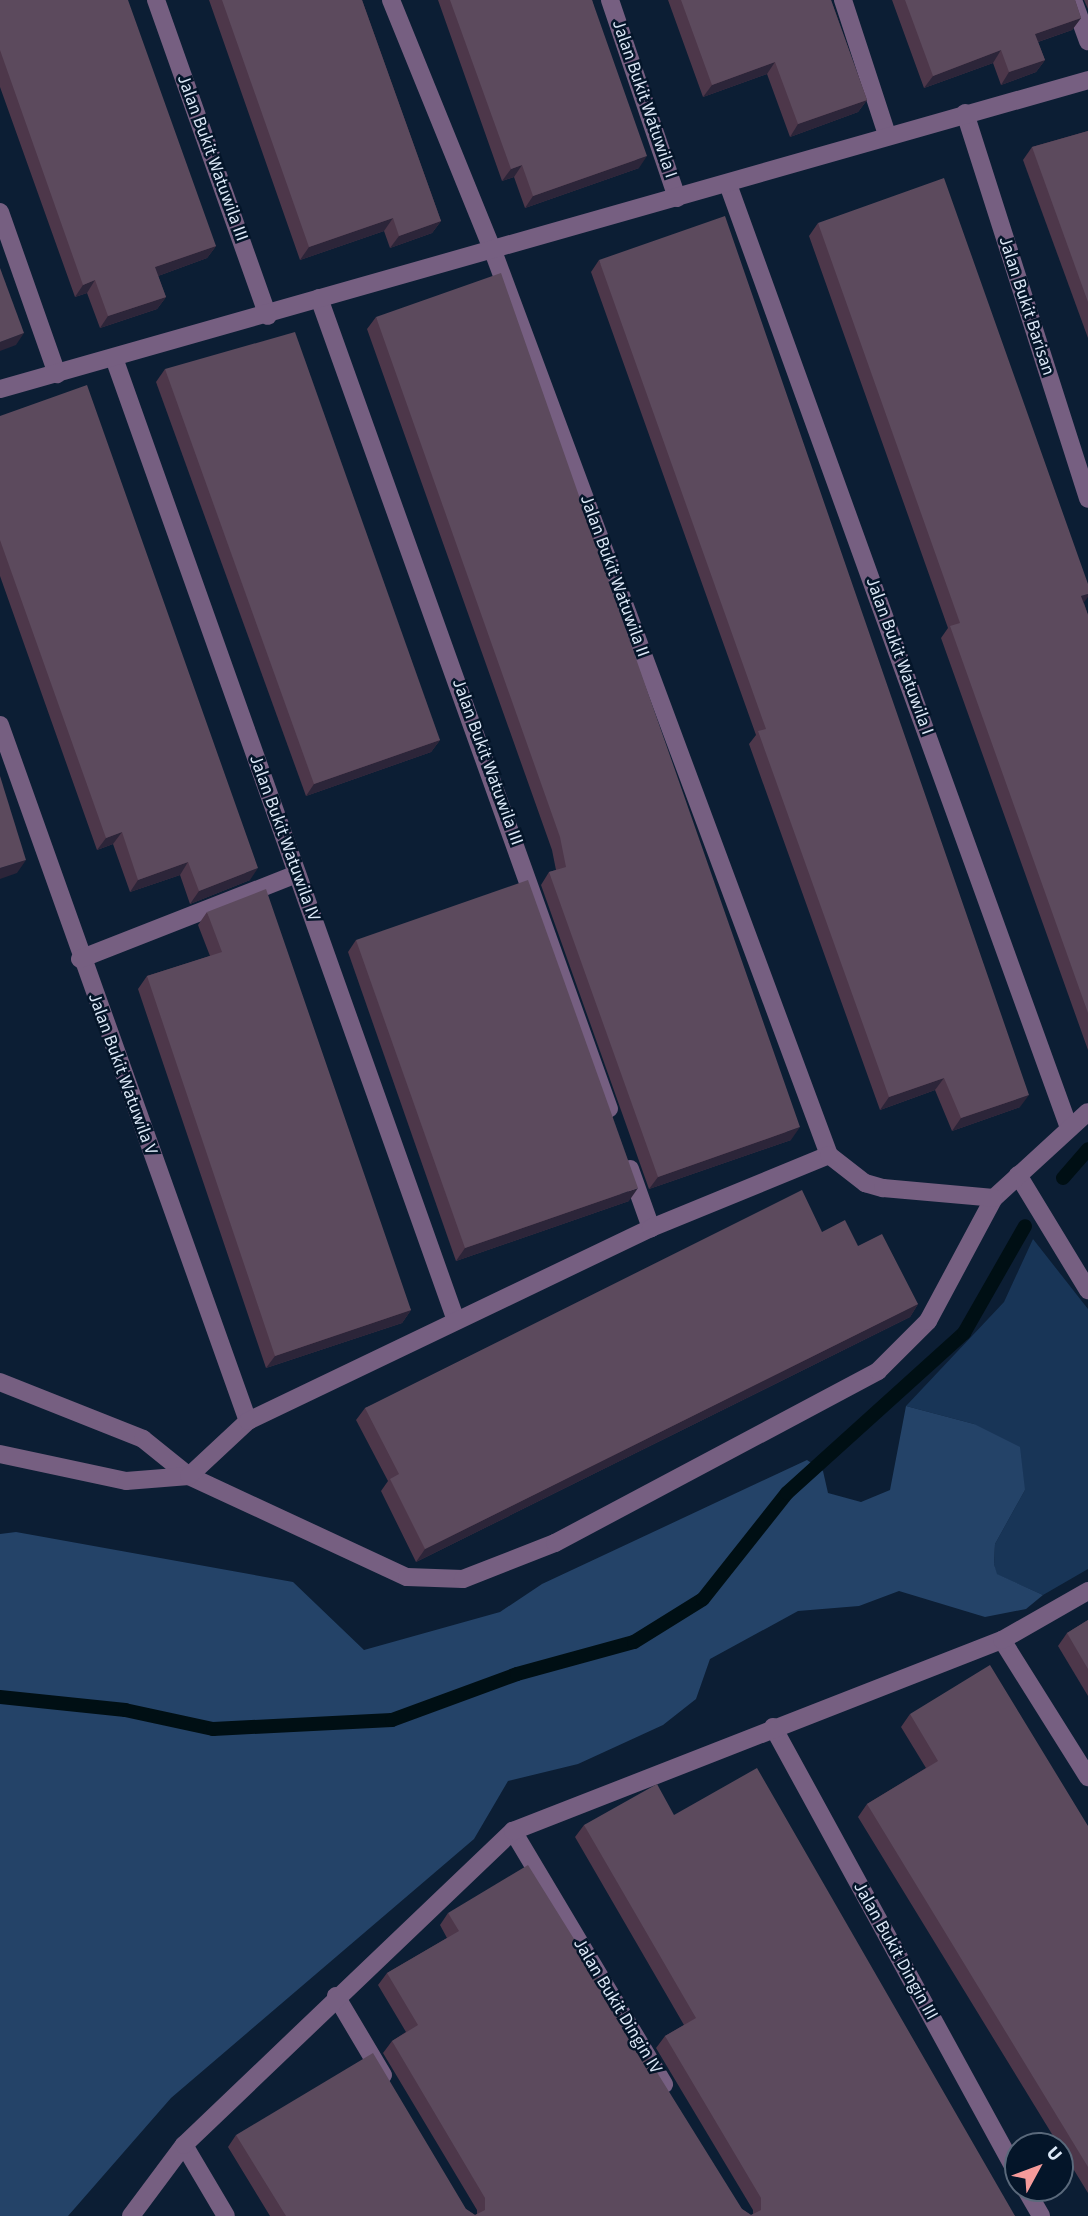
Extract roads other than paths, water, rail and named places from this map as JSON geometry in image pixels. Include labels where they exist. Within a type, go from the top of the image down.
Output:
[{"type":"street","name":"Jalan Bukit Watuwila III","points":[[156,0],[268,316]]},
{"type":"street","name":"Jalan Bukit Watuwila II","points":[[391,0],[493,251],[829,1155]]},
{"type":"street","name":"Jalan Bukit Watuwila I","points":[[610,0],[677,198]]},
{"type":"street","points":[[843,0],[887,135]]},
{"type":"street","points":[[1073,0],[1088,41]]},
{"type":"street","points":[[0,389],[268,316],[319,298],[677,198],[729,187],[887,135],[1088,80]]},
{"type":"street","name":"Jalan Bukit Barisan","points":[[965,113],[1088,499]]},
{"type":"street","name":"Jalan Bukit Watuwila I","points":[[729,187],[1068,1125]]},
{"type":"street","points":[[0,212],[57,374]]},
{"type":"street","name":"Jalan Bukit Watuwila III","points":[[319,298],[614,1123]]},
{"type":"street","name":"Jalan Bukit Watuwila IV","points":[[114,358],[455,1318]]},
{"type":"street","name":"Jalan Bukit Watuwila V","points":[[0,725],[80,959],[248,1421]]},
{"type":"street","points":[[80,959],[297,874]]},
{"type":"street","points":[[0,1381],[143,1438],[189,1476],[407,1577],[463,1579],[555,1543],[878,1371],[928,1321],[994,1198],[1068,1125],[1088,1112]]},
{"type":"street","points":[[624,1150],[651,1228]]},
{"type":"street","points":[[0,1454],[126,1481],[189,1476],[248,1421],[455,1318],[651,1228],[829,1155],[865,1183],[883,1188],[994,1198]]},
{"type":"street","points":[[1018,1175],[1088,1290]]},
{"type":"street","points":[[131,2216],[184,2145],[336,1996],[513,1831],[773,1727],[1003,1640],[1088,1591]]},
{"type":"street","points":[[1003,1640],[1088,1777]]},
{"type":"street","name":"Jalan Bukit Dingin III","points":[[773,1727],[1004,2149]]},
{"type":"street","name":"Jalan Bukit Dingin IV","points":[[513,1831],[673,2099]]},
{"type":"street","points":[[336,1996],[391,2089]]},
{"type":"street","points":[[184,2145],[226,2216]]},
{"type":"waterway","points":[[1063,1178],[1088,1149]]},
{"type":"waterway","points":[[0,1697],[125,1710],[213,1729],[392,1720],[517,1674],[634,1642],[703,1599],[787,1493],[964,1333],[1025,1226]]}]
